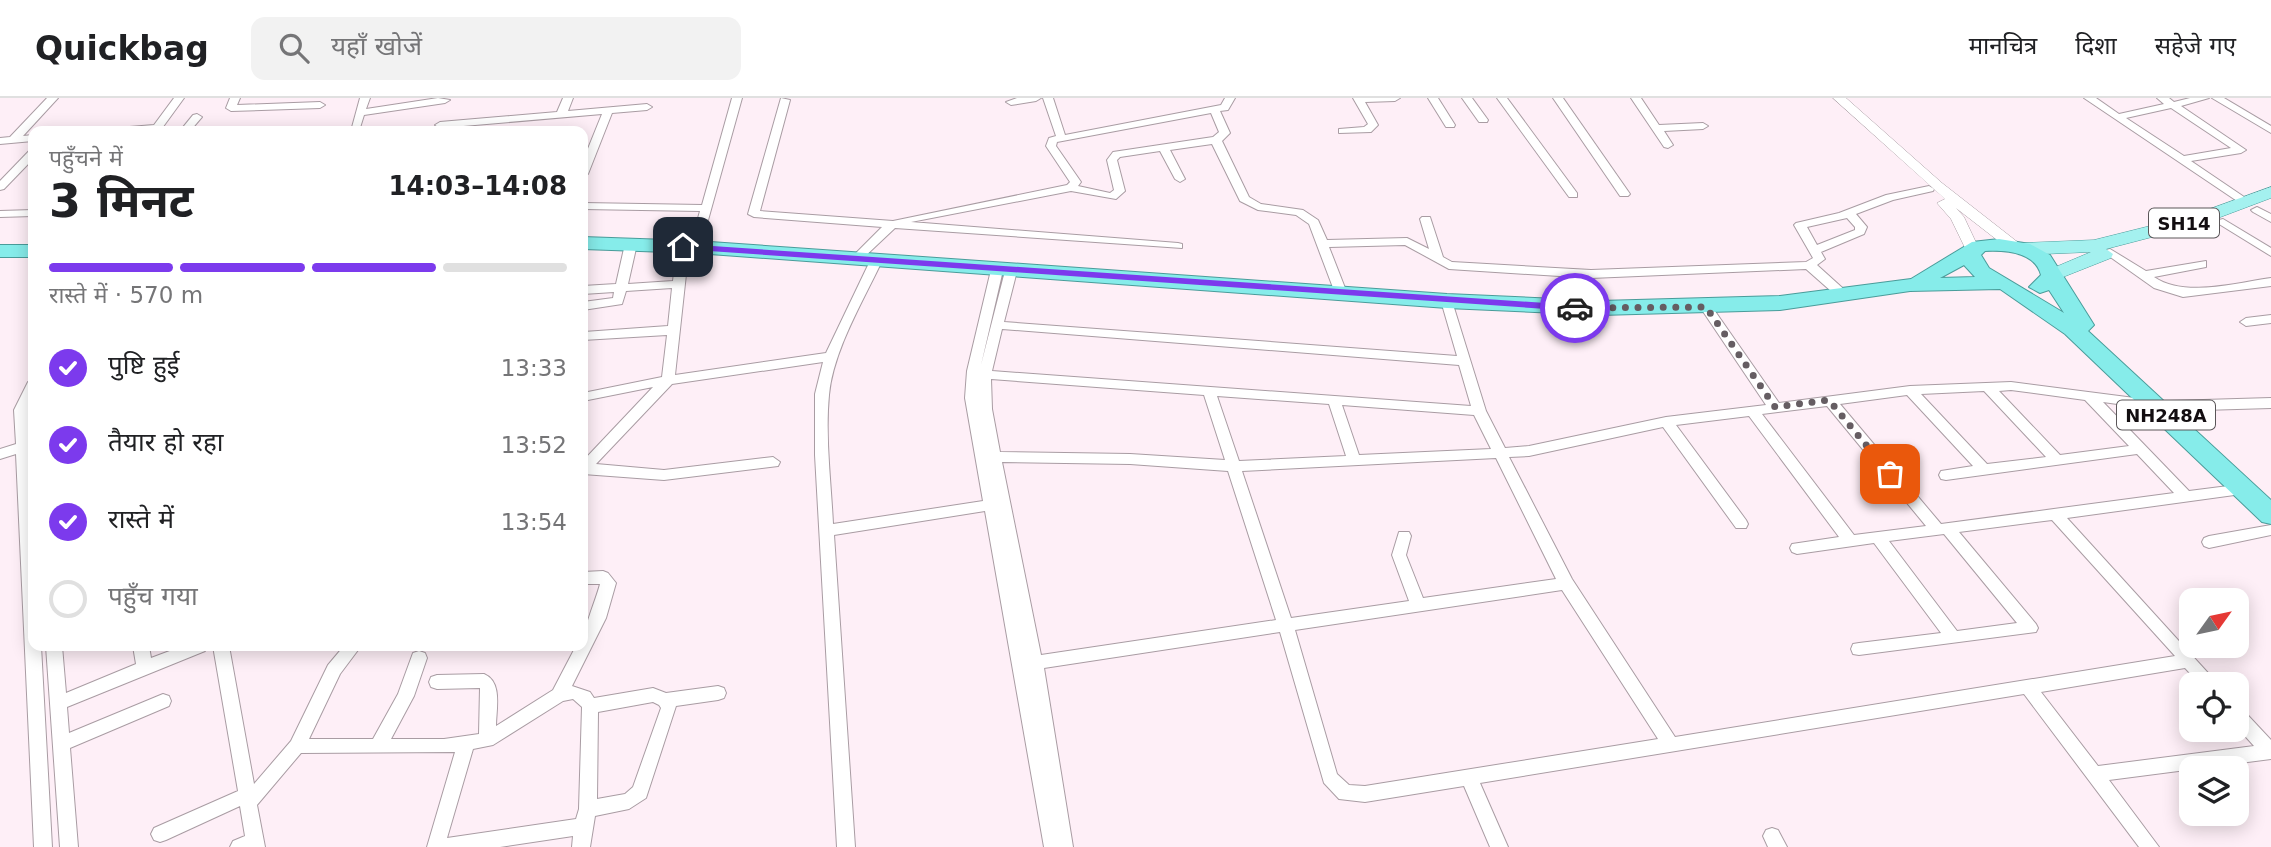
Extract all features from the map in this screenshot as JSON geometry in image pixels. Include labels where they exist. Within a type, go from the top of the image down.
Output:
[{"type":"highway","points":[[588,243],[689,247],[1447,301],[1600,309],[1706,307],[1844,296],[1910,285],[2004,284],[2039,288],[2052,277]]},
{"type":"highway","points":[[1910,285],[1989,244],[2019,248]]},
{"type":"highway","name":"NH248A","points":[[2019,248],[2041,259],[2080,322],[2271,515]]},
{"type":"highway","points":[[0,251],[28,251]]},
{"type":"highway","name":"NH248A","points":[[1972,253],[1973,264],[1984,275],[2060,317],[2271,504]]},
{"type":"main road","name":"SH14","points":[[2019,248],[2102,249],[2223,222],[2261,209],[2271,192]]},
{"type":"main road","name":"SH14","points":[[2052,277],[2102,249],[2196,220],[2261,209]]},
{"type":"street","points":[[14,139],[53,98]]},
{"type":"street","points":[[159,126],[179,98]]},
{"type":"street","points":[[235,98],[232,108],[294,102],[320,105]]},
{"type":"street","points":[[356,126],[365,98]]},
{"type":"street","points":[[561,115],[568,98]]},
{"type":"street","points":[[588,463],[668,380],[680,284],[689,247],[705,208],[737,98]]},
{"type":"street","points":[[1011,102],[1036,98]]},
{"type":"street","points":[[1048,98],[1061,137]]},
{"type":"street","points":[[1071,188],[1076,182],[1050,143],[1061,137],[1224,108],[1230,98]]},
{"type":"street","points":[[1343,131],[1367,130],[1373,125],[1358,99],[1395,98]]},
{"type":"street","points":[[1433,98],[1450,125]]},
{"type":"street","points":[[1467,98],[1483,120]]},
{"type":"street","points":[[1502,98],[1573,195]]},
{"type":"street","points":[[1558,98],[1624,194]]},
{"type":"street","points":[[1636,98],[1668,145]]},
{"type":"street","points":[[1831,98],[1957,217],[1972,253]]},
{"type":"street","points":[[1839,98],[1937,186],[2019,248]]},
{"type":"street","points":[[2089,98],[2180,160],[2261,209]]},
{"type":"street","points":[[2162,98],[2241,150],[2180,160]]},
{"type":"street","points":[[2118,117],[2204,98]]},
{"type":"street","points":[[2217,98],[2271,130]]},
{"type":"street","points":[[360,113],[445,99],[439,126]]},
{"type":"street","points":[[785,100],[754,214],[1178,246]]},
{"type":"street","points":[[491,126],[561,115],[647,107]]},
{"type":"street","points":[[846,847],[822,394],[831,357],[866,260],[890,226],[930,215],[1071,188],[1106,198],[1118,195],[1114,156],[1216,140],[1224,133],[1214,109]]},
{"type":"street","points":[[589,145],[608,111]]},
{"type":"street","points":[[189,126],[197,117]]},
{"type":"street","points":[[1657,128],[1703,126]]},
{"type":"street","points":[[0,141],[28,138]]},
{"type":"street","points":[[1216,140],[1244,199],[1258,207],[1306,216],[1314,222],[1341,293]]},
{"type":"street","points":[[1163,147],[1180,179]]},
{"type":"street","points":[[0,187],[28,162]]},
{"type":"street","points":[[1323,244],[1407,241],[1438,259],[1462,267],[1591,274],[1809,265],[1819,259],[1800,225],[1849,214],[1890,197],[1929,189]]},
{"type":"street","points":[[588,206],[705,208]]},
{"type":"street","points":[[0,214],[28,213]]},
{"type":"street","points":[[1813,251],[1860,232],[1861,227],[1849,214]]},
{"type":"street","points":[[1426,219],[1438,259]]},
{"type":"street","points":[[2223,222],[2271,253]]},
{"type":"street","points":[[588,306],[613,304],[618,301],[631,244]]},
{"type":"street","points":[[2102,249],[2158,285],[2183,293],[2271,282]]},
{"type":"street","points":[[2144,275],[2202,264]]},
{"type":"street","points":[[1809,265],[1844,296]]},
{"type":"street","points":[[1004,270],[997,325],[979,374],[996,457],[1053,847]]},
{"type":"street","points":[[1004,270],[972,398],[992,505],[1066,841],[1064,847]]},
{"type":"street","points":[[588,290],[680,284]]},
{"type":"street","points":[[1447,301],[1479,411],[1566,583],[1670,744]]},
{"type":"street","points":[[1706,307],[1775,407]]},
{"type":"street","points":[[2246,321],[2271,320]]},
{"type":"street","points":[[997,325],[1463,361]]},
{"type":"street","points":[[588,336],[675,330]]},
{"type":"street","points":[[588,396],[668,380],[831,357]]},
{"type":"street","points":[[979,374],[1479,411]]},
{"type":"street","points":[[996,457],[1130,459],[1233,466],[1529,451],[1666,422],[1910,390],[2011,386],[2162,405],[2270,403]]},
{"type":"street","points":[[1987,387],[2057,460]]},
{"type":"street","points":[[1910,390],[1984,470]]},
{"type":"street","points":[[1209,391],[1285,623],[1330,778],[1345,793],[1365,794],[2188,661]]},
{"type":"street","points":[[0,454],[28,445],[21,410],[28,395]]},
{"type":"street","points":[[2089,396],[2186,497]]},
{"type":"street","points":[[1334,400],[1354,460]]},
{"type":"street","points":[[1829,400],[2030,628],[1859,649]]},
{"type":"street","points":[[1752,410],[1850,541]]},
{"type":"street","points":[[1666,422],[1741,524]]},
{"type":"street","points":[[1947,475],[2140,449]]},
{"type":"street","points":[[588,468],[664,475],[773,462]]},
{"type":"street","points":[[1797,548],[2244,489]]},
{"type":"street","points":[[828,530],[992,505]]},
{"type":"street","points":[[2054,514],[2199,672]]},
{"type":"street","points":[[2209,542],[2271,530]]},
{"type":"street","points":[[1404,536],[1399,545],[1399,555],[1418,604]]},
{"type":"street","points":[[1877,537],[1954,638]]},
{"type":"street","points":[[588,578],[603,577],[608,583],[598,618],[588,638]]},
{"type":"street","points":[[1027,664],[1285,623],[1566,583]]},
{"type":"street","points":[[33,651],[43,847]]},
{"type":"street","points":[[54,651],[69,847]]},
{"type":"street","points":[[142,651],[145,668]]},
{"type":"street","points":[[58,703],[187,651]]},
{"type":"street","points":[[222,651],[248,799],[250,845]]},
{"type":"street","points":[[160,834],[248,799],[297,746],[334,670],[349,651]]},
{"type":"street","points":[[559,695],[581,651]]},
{"type":"street","points":[[378,746],[405,696],[419,658]]},
{"type":"street","points":[[437,682],[484,681],[488,688],[487,740]]},
{"type":"street","points":[[2028,687],[2150,847]]},
{"type":"street","points":[[297,746],[466,743],[487,740],[559,695],[574,692],[590,706]]},
{"type":"street","points":[[590,706],[653,695],[666,700],[718,692]]},
{"type":"street","points":[[446,847],[586,818],[629,801],[640,792],[669,708],[666,700]]},
{"type":"street","points":[[61,744],[163,701]]},
{"type":"street","points":[[581,847],[586,818],[590,706]]},
{"type":"street","points":[[2094,774],[2271,751],[2249,728]]},
{"type":"street","points":[[436,847],[466,743]]},
{"type":"street","points":[[1469,777],[1499,847]]},
{"type":"way so far","points":[[1575,308],[1706,307],[1775,407],[1829,400],[1890,474]]},
{"type":"route","points":[[683,247],[1575,308]]}]
